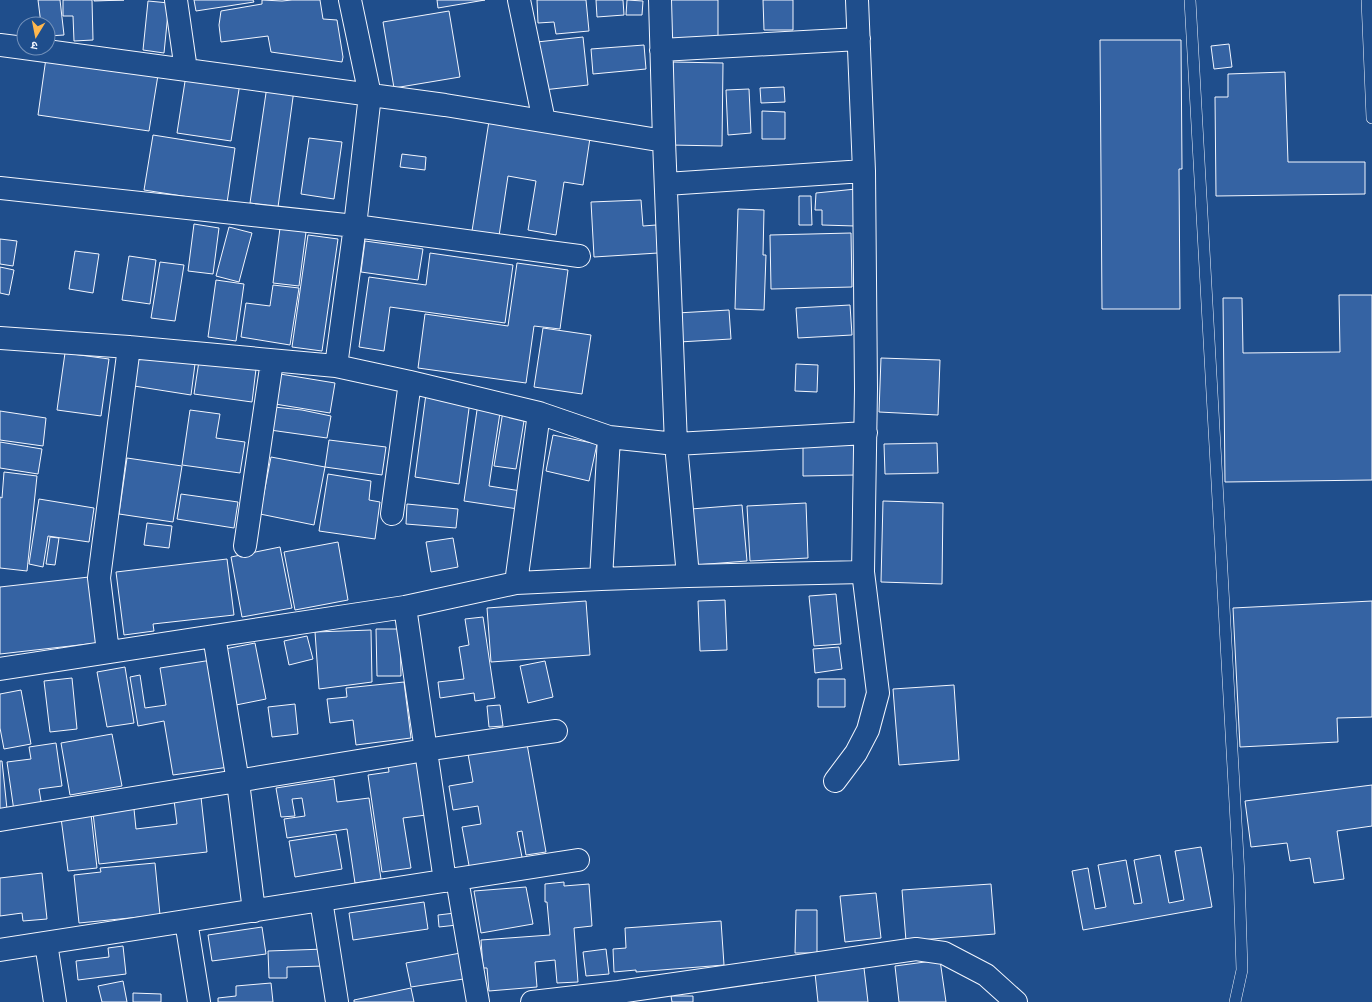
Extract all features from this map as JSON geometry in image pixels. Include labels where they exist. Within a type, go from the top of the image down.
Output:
[{"type":"street","points":[[176,0],[186,70]]},
{"type":"street","points":[[336,366],[355,226],[370,95],[350,0]]},
{"type":"street","points":[[519,0],[544,121]]},
{"type":"street","points":[[660,0],[676,444],[688,576]]},
{"type":"street","points":[[835,781],[856,753],[868,730],[878,693],[863,572],[866,433],[864,171],[858,0]]},
{"type":"street","points":[[661,50],[859,39]]},
{"type":"street","points":[[0,45],[16,47]]},
{"type":"street","points":[[56,52],[445,104],[664,141]]},
{"type":"street","points":[[666,184],[864,171]]},
{"type":"street","points":[[0,188],[355,226],[579,256]]},
{"type":"street","points":[[0,338],[129,347],[336,366],[539,413],[609,437],[676,444],[866,433]]},
{"type":"street","points":[[108,652],[99,578],[129,347]]},
{"type":"street","points":[[245,546],[272,361]]},
{"type":"street","points":[[392,514],[410,382]]},
{"type":"street","points":[[516,584],[539,413]]},
{"type":"street","points":[[601,579],[609,437]]},
{"type":"street","points":[[0,669],[405,607],[516,584],[601,579],[863,572]]},
{"type":"street","points":[[405,607],[425,750],[451,880],[478,1002]]},
{"type":"street","points":[[214,636],[238,782],[254,911]]},
{"type":"street","points":[[0,820],[425,750],[556,731]]},
{"type":"street","points":[[0,950],[578,860]]},
{"type":"street","points":[[321,900],[337,1002]]},
{"type":"street","points":[[186,921],[199,1002]]},
{"type":"street","points":[[46,943],[54,1002]]},
{"type":"street","points":[[532,1002],[620,997],[916,949],[944,953],[986,975],[1016,1002]]},
{"type":"lane","points":[[1190,0],[1239,874],[1242,970],[1234,1002]]},
{"type":"lane","points":[[1367,0],[1372,118]]},
{"type":"building","points":[[38,0],[60,0],[64,35],[56,36],[56,16],[40,16]]},
{"type":"building","points":[[63,0],[92,0],[93,40],[74,41],[73,16],[63,16]]},
{"type":"building","points":[[94,0],[124,0],[94,1]]},
{"type":"building","points":[[194,0],[253,0],[254,2],[196,11]]},
{"type":"building","points":[[262,0],[320,0],[323,19],[337,20],[343,57],[342,62],[271,52],[268,36],[221,42],[219,25],[221,11],[262,4]]},
{"type":"building","points":[[437,0],[485,0],[438,8]]},
{"type":"building","points":[[537,0],[586,0],[589,31],[556,34],[554,22],[538,23]]},
{"type":"building","points":[[596,0],[623,0],[624,15],[597,17]]},
{"type":"building","points":[[627,0],[643,1],[642,15],[626,15]]},
{"type":"building","points":[[667,0],[718,0],[718,39],[668,40]]},
{"type":"building","points":[[763,0],[793,0],[793,30],[764,30]]},
{"type":"building","points":[[148,1],[169,3],[164,53],[143,50]]},
{"type":"building","points":[[449,11],[460,77],[394,88],[383,22]]},
{"type":"building","points":[[583,37],[588,85],[543,90],[537,42]]},
{"type":"building","points":[[1100,40],[1181,40],[1182,169],[1179,169],[1180,309],[1102,309]]},
{"type":"building","points":[[1229,44],[1232,67],[1214,69],[1211,46]]},
{"type":"building","points":[[644,45],[646,69],[593,74],[591,49]]},
{"type":"building","points":[[46,58],[158,75],[149,131],[38,115]]},
{"type":"building","points":[[673,62],[723,63],[722,146],[671,145]]},
{"type":"building","points":[[1285,72],[1288,162],[1365,162],[1365,194],[1216,196],[1215,97],[1228,97],[1228,74]]},
{"type":"building","points":[[186,75],[240,83],[231,141],[177,133]]},
{"type":"building","points":[[267,86],[294,90],[278,207],[250,203]]},
{"type":"building","points":[[784,87],[785,102],[761,103],[760,88]]},
{"type":"building","points":[[749,89],[751,133],[728,135],[726,90]]},
{"type":"building","points":[[762,111],[785,112],[785,139],[762,139]]},
{"type":"building","points":[[489,121],[590,138],[583,185],[564,182],[556,235],[528,230],[536,181],[508,176],[499,236],[472,231]]},
{"type":"building","points":[[153,135],[235,148],[227,203],[144,190]]},
{"type":"building","points":[[309,138],[342,142],[334,199],[301,194]]},
{"type":"building","points":[[402,154],[426,157],[425,170],[400,167]]},
{"type":"building","points":[[856,189],[855,226],[822,225],[822,210],[815,210],[816,193]]},
{"type":"building","points":[[799,196],[811,196],[812,225],[799,225]]},
{"type":"building","points":[[641,200],[643,226],[656,225],[658,253],[594,257],[591,202]]},
{"type":"building","points":[[738,209],[764,210],[763,255],[766,255],[764,310],[735,309]]},
{"type":"building","points":[[194,224],[219,228],[213,274],[188,271]]},
{"type":"building","points":[[229,227],[252,233],[239,282],[216,276]]},
{"type":"building","points":[[280,228],[306,232],[299,286],[273,283]]},
{"type":"building","points":[[851,233],[852,287],[771,289],[770,235]]},
{"type":"building","points":[[308,235],[338,239],[322,351],[292,347]]},
{"type":"building","points":[[0,239],[17,241],[13,266],[0,264]]},
{"type":"building","points":[[365,241],[423,249],[418,280],[361,272]]},
{"type":"building","points":[[75,251],[99,254],[93,293],[69,289]]},
{"type":"building","points":[[430,253],[513,265],[505,323],[390,307],[384,351],[359,347],[369,277],[426,285]]},
{"type":"building","points":[[129,256],[156,260],[150,304],[122,300]]},
{"type":"building","points":[[160,262],[184,265],[175,321],[151,318]]},
{"type":"building","points":[[517,263],[568,270],[560,329],[534,326],[526,383],[418,368],[425,314],[508,326]]},
{"type":"building","points":[[0,267],[14,270],[9,295],[0,293]]},
{"type":"building","points":[[216,280],[244,284],[236,341],[208,337]]},
{"type":"building","points":[[273,285],[299,288],[290,345],[241,337],[246,303],[270,306]]},
{"type":"building","points":[[1339,295],[1372,295],[1372,480],[1225,482],[1223,298],[1242,298],[1243,353],[1340,352]]},
{"type":"building","points":[[850,305],[852,335],[798,338],[796,308]]},
{"type":"building","points":[[729,310],[731,339],[679,342],[677,313]]},
{"type":"building","points":[[543,328],[591,335],[582,394],[534,387]]},
{"type":"building","points":[[65,353],[109,359],[101,416],[57,410]]},
{"type":"building","points":[[139,355],[195,364],[191,395],[134,386]]},
{"type":"building","points":[[881,358],[940,360],[938,415],[879,412]]},
{"type":"building","points":[[199,361],[256,369],[252,402],[194,394]]},
{"type":"building","points":[[796,364],[818,365],[817,392],[795,391]]},
{"type":"building","points":[[280,374],[335,383],[330,413],[275,404]]},
{"type":"building","points":[[426,394],[470,401],[459,484],[415,477]]},
{"type":"building","points":[[478,403],[501,406],[489,486],[521,491],[518,509],[464,501]]},
{"type":"building","points":[[274,407],[302,410],[331,416],[327,438],[270,430]]},
{"type":"building","points":[[190,410],[220,414],[216,438],[245,442],[240,473],[182,465]]},
{"type":"building","points":[[0,411],[46,418],[43,446],[0,440]]},
{"type":"building","points":[[503,411],[525,415],[516,469],[494,466]]},
{"type":"building","points":[[553,435],[597,444],[589,481],[546,471]]},
{"type":"building","points":[[329,440],[386,447],[382,475],[325,467]]},
{"type":"building","points":[[803,440],[855,440],[856,475],[803,476]]},
{"type":"building","points":[[0,442],[42,449],[38,474],[0,468]]},
{"type":"building","points":[[937,443],[938,473],[885,474],[884,444]]},
{"type":"building","points":[[271,457],[325,467],[314,525],[260,514]]},
{"type":"building","points":[[127,458],[182,466],[173,522],[119,514]]},
{"type":"building","points":[[4,472],[37,476],[27,571],[0,568],[0,497],[2,498]]},
{"type":"building","points":[[328,474],[371,481],[369,500],[380,502],[375,539],[319,531]]},
{"type":"building","points":[[181,494],[238,502],[234,528],[177,519]]},
{"type":"building","points":[[39,499],[94,508],[89,542],[48,536],[43,567],[29,564]]},
{"type":"building","points":[[883,501],[943,503],[942,584],[881,582]]},
{"type":"building","points":[[806,503],[808,558],[750,561],[747,506]]},
{"type":"building","points":[[407,504],[458,509],[456,528],[406,524]]},
{"type":"building","points":[[742,505],[747,561],[695,565],[691,509]]},
{"type":"building","points":[[147,523],[172,526],[169,548],[144,545]]},
{"type":"building","points":[[50,537],[59,538],[55,565],[46,564]]},
{"type":"building","points":[[453,538],[458,567],[431,572],[426,542]]},
{"type":"building","points":[[338,542],[348,600],[295,610],[284,552]]},
{"type":"building","points":[[280,547],[292,608],[242,617],[231,557]]},
{"type":"building","points":[[227,559],[234,615],[153,624],[154,631],[124,635],[116,572]]},
{"type":"building","points":[[89,577],[97,643],[0,654],[0,587]]},
{"type":"building","points":[[836,594],[841,644],[814,646],[809,596]]},
{"type":"building","points":[[725,600],[727,650],[700,651],[698,601]]},
{"type":"building","points":[[586,601],[590,655],[491,662],[487,608]]},
{"type":"building","points":[[1372,601],[1372,717],[1337,718],[1338,742],[1240,747],[1233,608]]},
{"type":"building","points":[[483,617],[495,698],[475,701],[474,693],[440,698],[438,682],[464,679],[459,647],[469,645],[465,619]]},
{"type":"building","points":[[376,629],[400,629],[401,676],[377,676]]},
{"type":"building","points":[[371,630],[372,682],[319,689],[315,632]]},
{"type":"building","points":[[307,636],[313,659],[289,665],[284,641]]},
{"type":"building","points":[[255,643],[266,699],[236,705],[225,649]]},
{"type":"building","points":[[839,647],[842,669],[815,673],[813,649]]},
{"type":"building","points":[[212,660],[229,767],[173,775],[164,721],[138,726],[130,677],[140,675],[145,708],[166,705],[160,668]]},
{"type":"building","points":[[545,661],[553,697],[528,703],[520,666]]},
{"type":"building","points":[[125,667],[134,723],[107,727],[97,672]]},
{"type":"building","points":[[72,678],[77,729],[50,732],[44,681]]},
{"type":"building","points":[[818,679],[845,679],[845,707],[818,707]]},
{"type":"building","points":[[404,682],[411,738],[356,745],[353,720],[330,723],[327,699],[347,697],[346,688]]},
{"type":"building","points":[[954,685],[959,760],[899,765],[893,689]]},
{"type":"building","points":[[21,690],[31,744],[4,749],[0,728],[0,694]]},
{"type":"building","points":[[295,704],[298,734],[272,737],[268,707]]},
{"type":"building","points":[[500,705],[503,726],[489,727],[487,706]]},
{"type":"building","points":[[112,734],[122,786],[70,795],[61,743]]},
{"type":"building","points":[[56,743],[62,786],[39,789],[42,807],[14,811],[7,762],[31,759],[29,747]]},
{"type":"building","points":[[527,744],[546,852],[526,855],[522,831],[517,832],[523,862],[470,871],[462,827],[481,824],[478,806],[453,810],[449,786],[473,782],[468,754]]},
{"type":"building","points":[[418,760],[426,815],[403,818],[411,868],[382,872],[368,775],[389,772],[388,764]]},
{"type":"building","points":[[0,761],[2,761],[7,809],[0,810]]},
{"type":"building","points":[[334,779],[337,802],[369,798],[381,879],[355,883],[347,829],[287,838],[284,819],[305,816],[302,798],[292,799],[295,816],[281,817],[276,788]]},
{"type":"building","points":[[1372,785],[1372,826],[1337,831],[1344,879],[1314,883],[1310,858],[1290,861],[1287,843],[1251,847],[1245,801]]},
{"type":"building","points":[[201,797],[207,852],[99,864],[93,813],[134,809],[136,829],[177,824],[174,800]]},
{"type":"building","points":[[91,814],[97,868],[68,871],[61,818]]},
{"type":"building","points":[[336,834],[342,869],[295,877],[289,841]]},
{"type":"building","points":[[1201,847],[1212,907],[1083,930],[1072,871],[1088,868],[1095,909],[1106,907],[1098,865],[1126,860],[1134,904],[1142,903],[1134,860],[1160,855],[1169,903],[1184,900],[1175,851]]},
{"type":"building","points":[[155,863],[160,915],[79,923],[74,875],[101,872],[100,868]]},
{"type":"building","points":[[42,873],[47,919],[23,921],[22,913],[0,916],[0,878]]},
{"type":"building","points":[[564,882],[564,886],[589,884],[592,926],[574,928],[578,982],[557,983],[555,960],[535,962],[537,987],[489,991],[487,968],[483,968],[481,940],[550,935],[547,902],[545,902],[545,884]]},
{"type":"building","points":[[991,884],[995,934],[906,941],[902,890]]},
{"type":"building","points":[[526,887],[533,924],[481,933],[474,891]]},
{"type":"building","points":[[876,893],[881,938],[845,942],[840,896]]},
{"type":"building","points":[[424,902],[428,929],[353,940],[349,913]]},
{"type":"building","points":[[796,910],[817,910],[817,953],[795,953]]},
{"type":"building","points":[[455,913],[457,925],[439,927],[438,915]]},
{"type":"building","points":[[721,921],[724,965],[636,972],[636,970],[614,972],[613,949],[626,948],[625,928]]},
{"type":"building","points":[[262,927],[266,954],[212,961],[208,935]]},
{"type":"building","points":[[123,946],[126,974],[78,980],[76,961],[109,957],[108,948]]},
{"type":"building","points":[[325,949],[325,966],[287,967],[287,978],[269,978],[268,951]]},
{"type":"building","points":[[606,949],[609,974],[586,976],[583,952]]},
{"type":"building","points":[[466,952],[470,978],[411,987],[406,963]]},
{"type":"building","points":[[940,960],[946,1002],[899,1002],[895,966]]},
{"type":"building","points":[[864,968],[868,1002],[818,1002],[815,973]]},
{"type":"building","points":[[123,981],[127,1002],[102,1002],[98,986]]},
{"type":"building","points":[[271,983],[273,1002],[218,1002],[218,998],[236,996],[236,986]]},
{"type":"building","points":[[411,988],[414,1002],[354,1002],[354,1000]]},
{"type":"building","points":[[133,993],[161,994],[161,1002],[133,1002]]},
{"type":"building","points":[[671,996],[693,996],[693,1002],[672,1002]]}]
